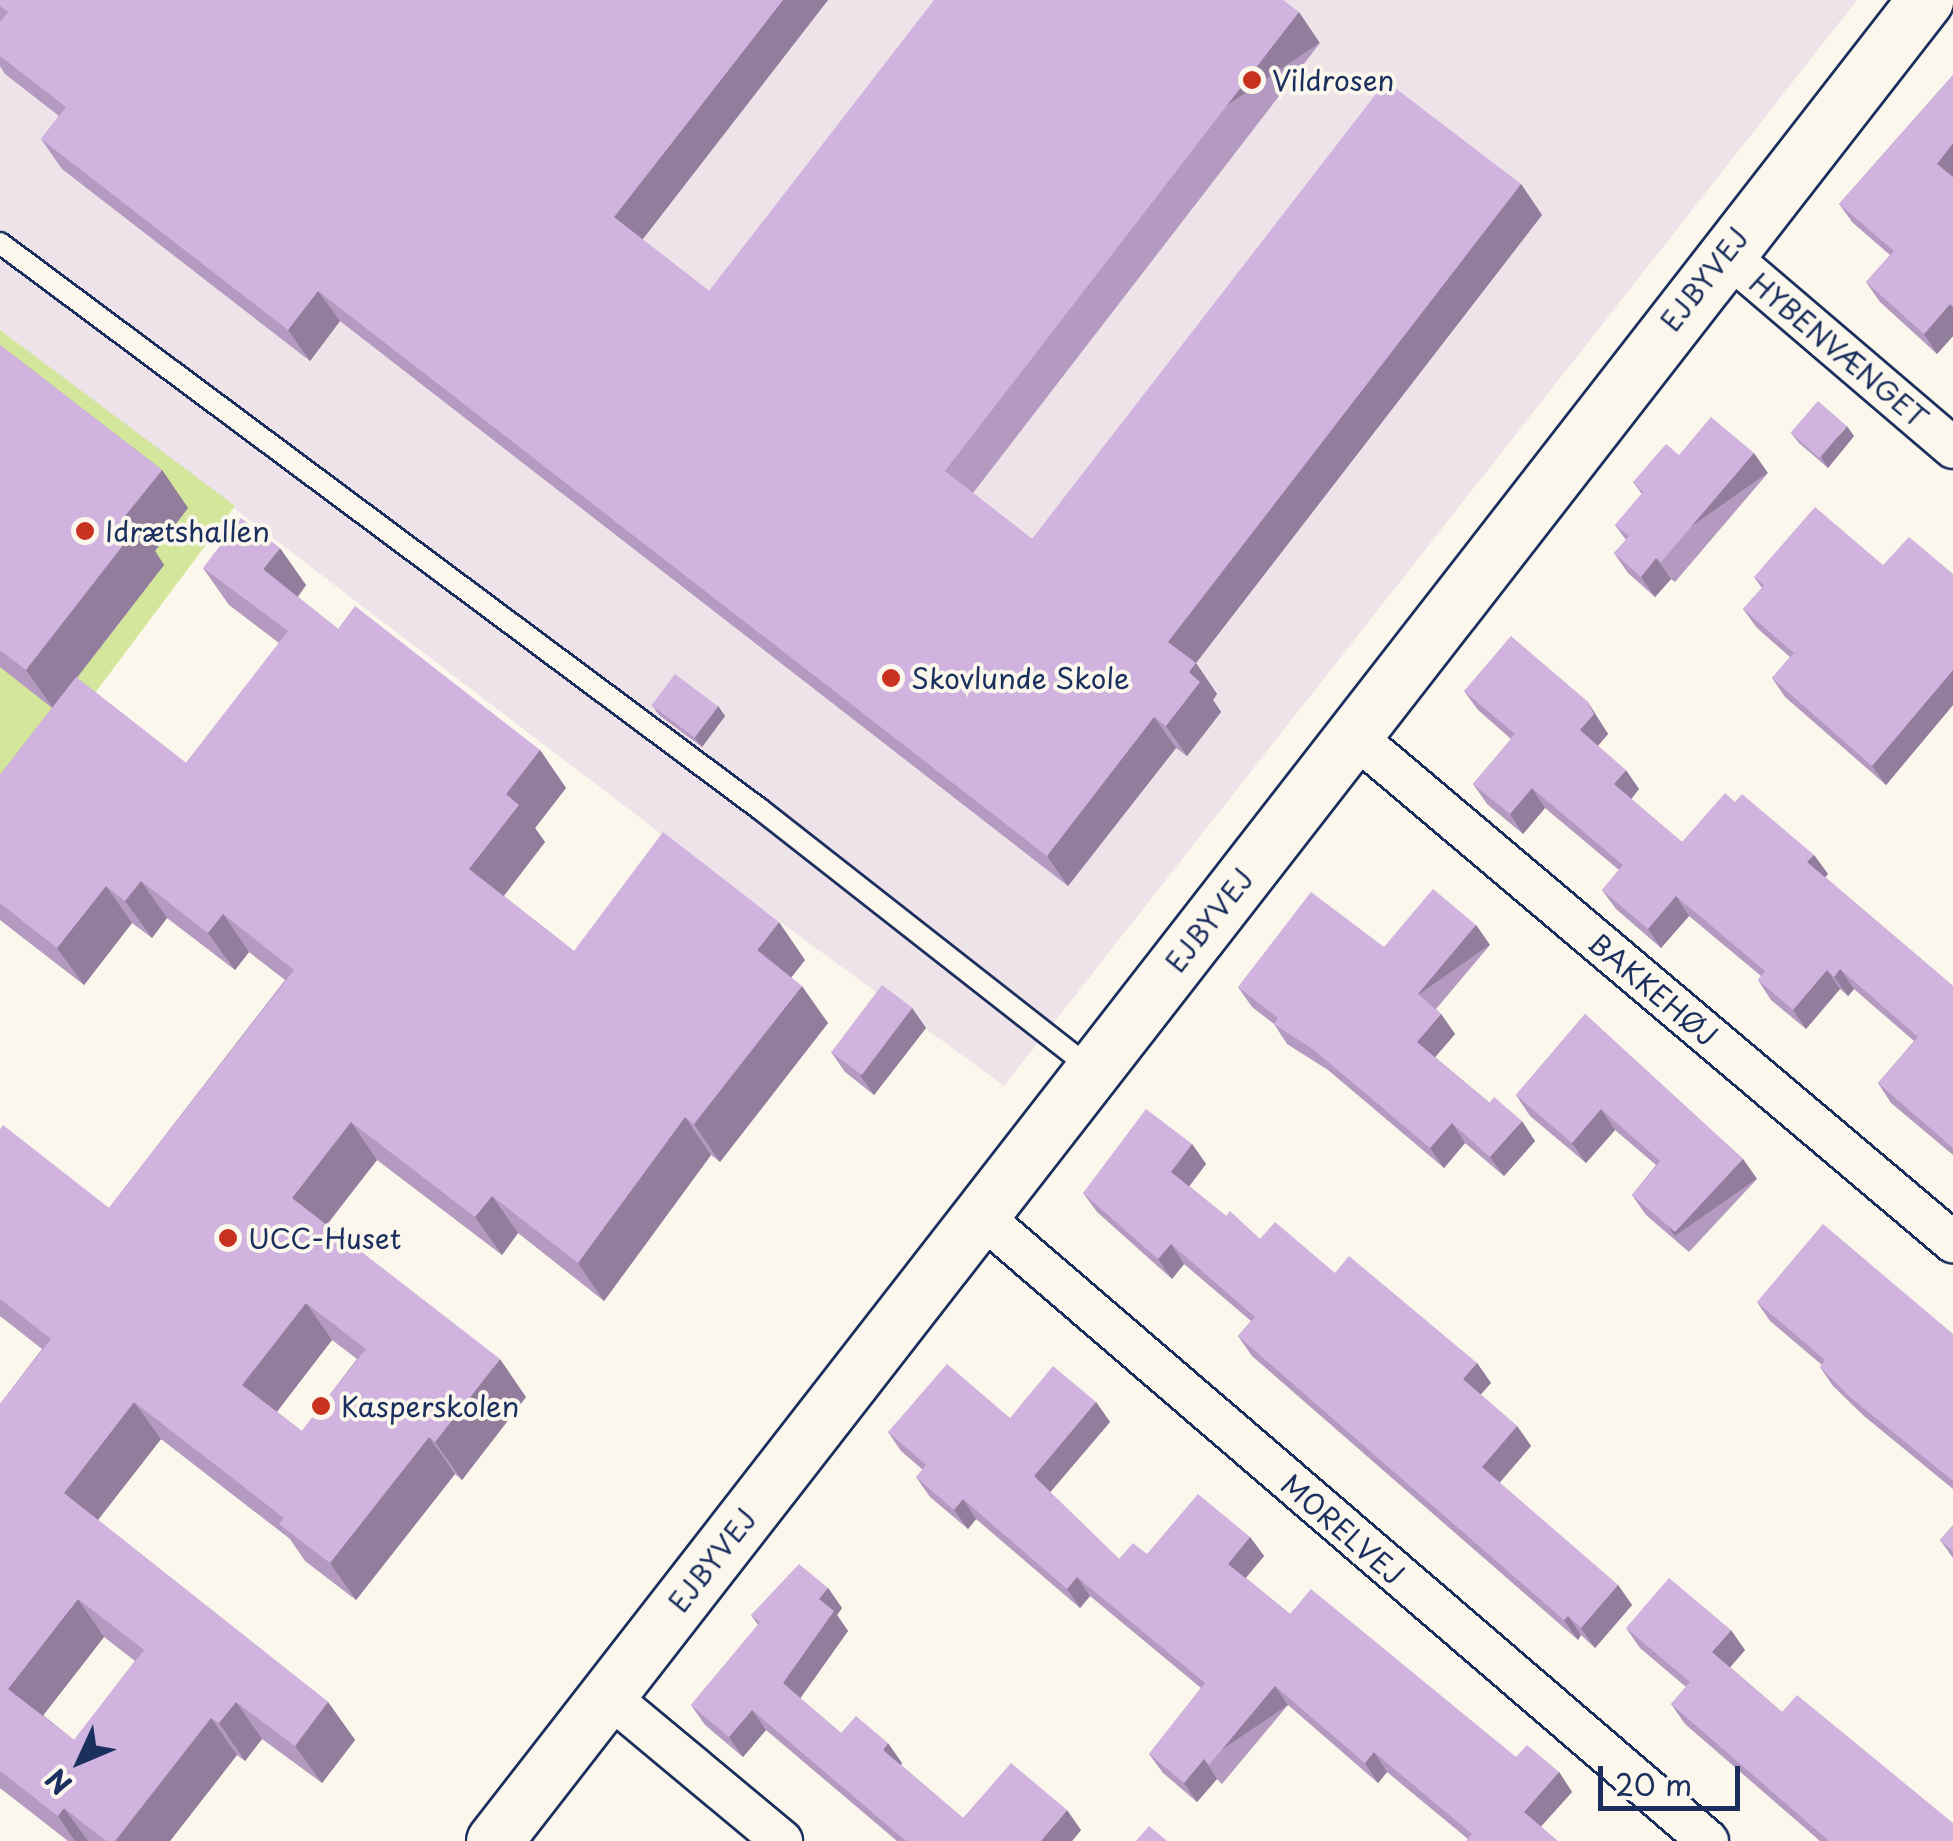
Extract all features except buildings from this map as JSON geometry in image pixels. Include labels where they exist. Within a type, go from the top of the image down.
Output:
[{"type":"street","name":"EJBYVEJ","points":[[494,1841],[1924,0]]},
{"type":"street","name":"HYBENVÆNGET","points":[[1725,253],[1953,448]]},
{"type":"street","name":"BAKKEHØJ","points":[[1353,735],[1953,1242]]},
{"type":"street","name":"MORELVEJ","points":[[980,1215],[1708,1841]]},
{"type":"street","points":[[607,1695],[782,1841]]},
{"type":"lane","points":[[0,242],[760,810],[1092,1070]]},
{"type":"shaded area","name":"Skovlunde Skole","points":[[0,0],[1857,0],[1004,1086],[681,849],[0,330]]},
{"type":"green space","name":"Idrætshallen","points":[[0,330],[235,506],[0,820]]},
{"type":"place","name":"Vildrosen","points":[[1252,80]]},
{"type":"place","name":"Idrætshallen","points":[[85,531]]},
{"type":"place","name":"Skovlunde Skole","points":[[891,678]]},
{"type":"place","name":"UCC-Huset","points":[[228,1238]]},
{"type":"place","name":"Kasperskolen","points":[[321,1406]]}]
